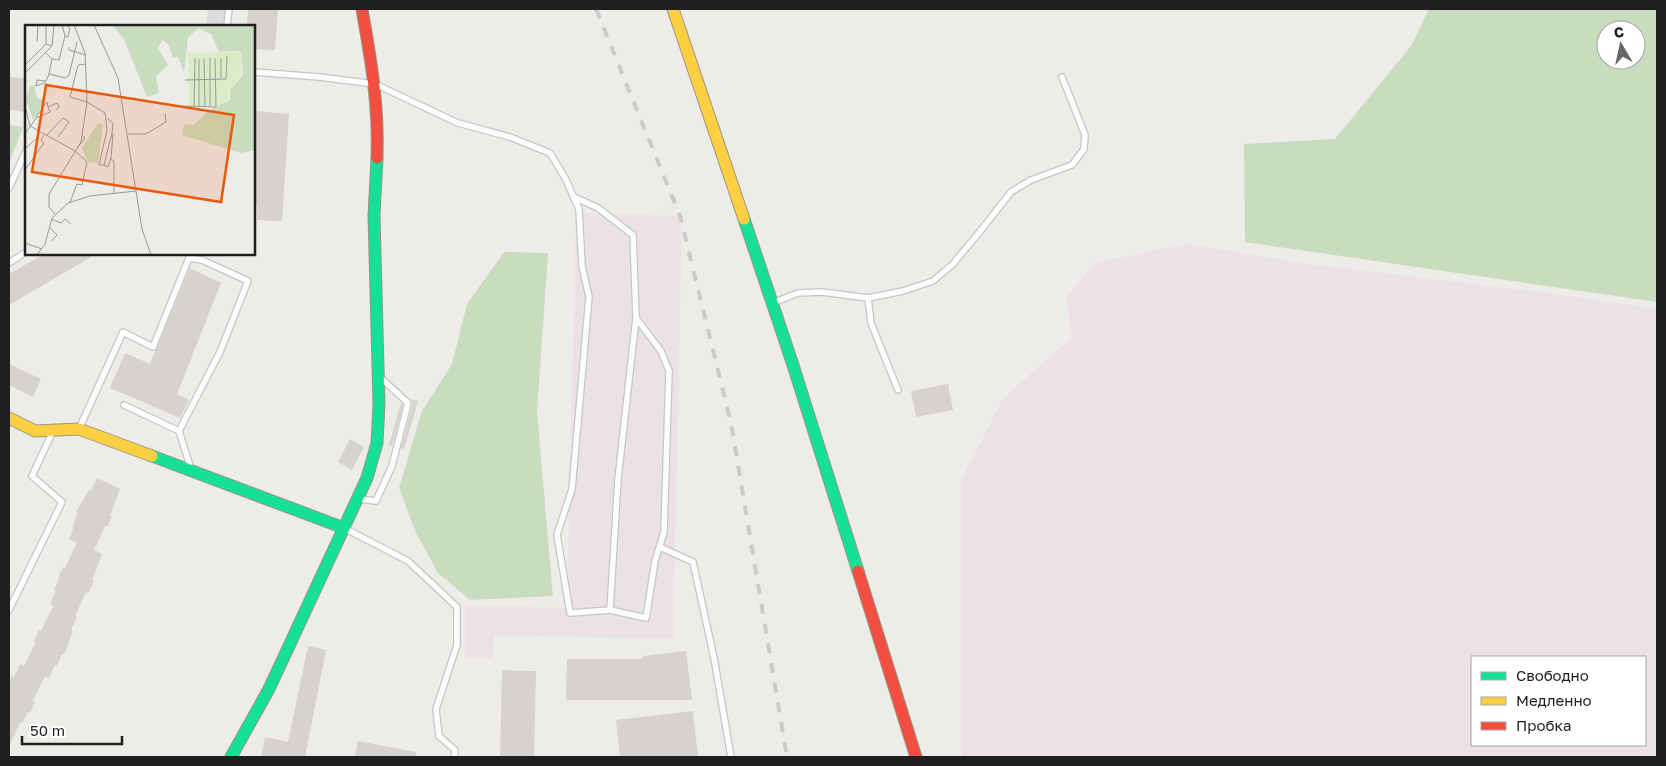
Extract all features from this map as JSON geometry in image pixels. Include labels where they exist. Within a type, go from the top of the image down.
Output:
[{"type":"street","points":[[231,757],[269,689],[344,528],[366,478],[377,443],[379,404],[374,216],[378,135],[375,84],[362,9]]},
{"type":"street","points":[[673,9],[773,303],[916,757]]},
{"type":"street","points":[[9,418],[35,432],[79,429],[344,528]]},
{"type":"lane","points":[[228,25],[229,9]]},
{"type":"lane","points":[[255,72],[375,84],[458,123],[510,137],[550,153],[565,178],[579,209],[582,266],[589,297],[572,489],[557,535],[570,613],[610,610],[646,618],[656,561],[664,532],[668,371],[661,352],[636,318]]},
{"type":"lane","points":[[773,303],[798,293],[822,292],[868,298],[903,291],[933,281],[953,264],[1011,192],[1032,180],[1072,165],[1084,149],[1086,135],[1062,77]]},
{"type":"lane","points":[[9,188],[25,153]]},
{"type":"lane","points":[[574,197],[598,208],[633,235],[636,318],[618,479],[610,610]]},
{"type":"lane","points":[[9,263],[25,253]]},
{"type":"lane","points":[[79,429],[123,332],[153,347],[189,258],[202,260],[248,281],[220,352],[179,431],[191,471]]},
{"type":"lane","points":[[868,298],[871,323],[898,390]]},
{"type":"lane","points":[[357,499],[376,500],[392,466],[408,403],[378,375]]},
{"type":"lane","points":[[124,405],[179,431]]},
{"type":"lane","points":[[9,610],[62,502],[32,476],[54,430]]},
{"type":"lane","points":[[344,528],[408,561],[458,607],[457,645],[436,710],[438,736],[455,750],[454,757]]},
{"type":"lane","points":[[660,547],[693,562],[714,658],[731,757]]},
{"type":"shaded area","points":[[208,9],[229,9],[227,25],[206,25]]},
{"type":"shaded area","points":[[576,213],[682,216],[673,639],[494,635],[493,658],[465,658],[466,606],[567,608]]},
{"type":"shaded area","points":[[1187,244],[1307,264],[1540,292],[1657,309],[1657,757],[962,757],[961,480],[1004,397],[1071,339],[1067,296],[1095,263]]},
{"type":"green space","points":[[1429,9],[1657,9],[1657,302],[1245,242],[1244,144],[1335,139],[1411,46]]},
{"type":"green space","points":[[9,125],[23,127],[9,163]]},
{"type":"green space","points":[[504,252],[548,253],[537,412],[553,596],[470,600],[438,573],[416,533],[399,488],[422,411],[452,364],[467,304]]},
{"type":"building","points":[[248,9],[278,9],[275,50],[255,49],[255,25],[247,25]]},
{"type":"building","points":[[9,77],[25,78],[25,112],[9,110]]},
{"type":"building","points":[[255,111],[289,114],[282,221],[257,220],[257,205],[255,205]]},
{"type":"building","points":[[42,255],[94,255],[9,305],[9,274]]},
{"type":"building","points":[[190,268],[221,283],[177,394],[189,400],[180,418],[110,388],[125,353],[150,364]]},
{"type":"building","points":[[9,364],[41,379],[33,397],[9,385]]},
{"type":"building","points":[[948,384],[953,410],[916,417],[911,391]]},
{"type":"building","points":[[411,399],[418,401],[404,449],[401,448],[413,404]]},
{"type":"building","points":[[401,403],[403,405],[392,446],[389,445]]},
{"type":"building","points":[[350,439],[364,447],[352,470],[338,462]]},
{"type":"building","points":[[97,478],[120,489],[110,515],[112,516],[107,527],[105,526],[94,550],[102,554],[92,580],[94,581],[88,593],[86,592],[75,616],[77,617],[64,655],[62,654],[49,678],[45,676],[33,701],[35,702],[30,713],[28,712],[22,723],[20,722],[9,747],[9,683],[20,664],[24,666],[36,642],[34,641],[39,630],[41,631],[53,606],[50,604],[56,591],[54,590],[58,578],[63,567],[65,568],[77,542],[69,539],[78,513],[76,512],[89,490],[91,491]]},
{"type":"building","points":[[308,646],[326,650],[305,757],[261,757],[265,737],[288,742]]},
{"type":"building","points":[[686,651],[692,700],[566,700],[567,659],[643,659],[643,656]]},
{"type":"building","points":[[502,670],[536,671],[534,757],[500,757]]},
{"type":"building","points":[[693,711],[698,757],[620,757],[616,720]]},
{"type":"building","points":[[358,741],[416,752],[416,757],[355,757]]},
{"type":"railway","points":[[596,9],[680,216],[731,423],[787,757]]},
{"type":"traffic: fast","points":[[231,757],[269,689],[367,478],[377,443],[379,404],[374,215],[377,158]]},
{"type":"traffic: fast","points":[[744,219],[792,362],[858,571]]},
{"type":"traffic: fast","points":[[152,456],[344,528]]},
{"type":"traffic: slow","points":[[673,9],[744,219]]},
{"type":"traffic: slow","points":[[9,418],[35,431],[79,429],[152,456]]},
{"type":"traffic: jam","points":[[362,9],[376,101],[377,158]]},
{"type":"traffic: jam","points":[[858,571],[916,757]]}]
